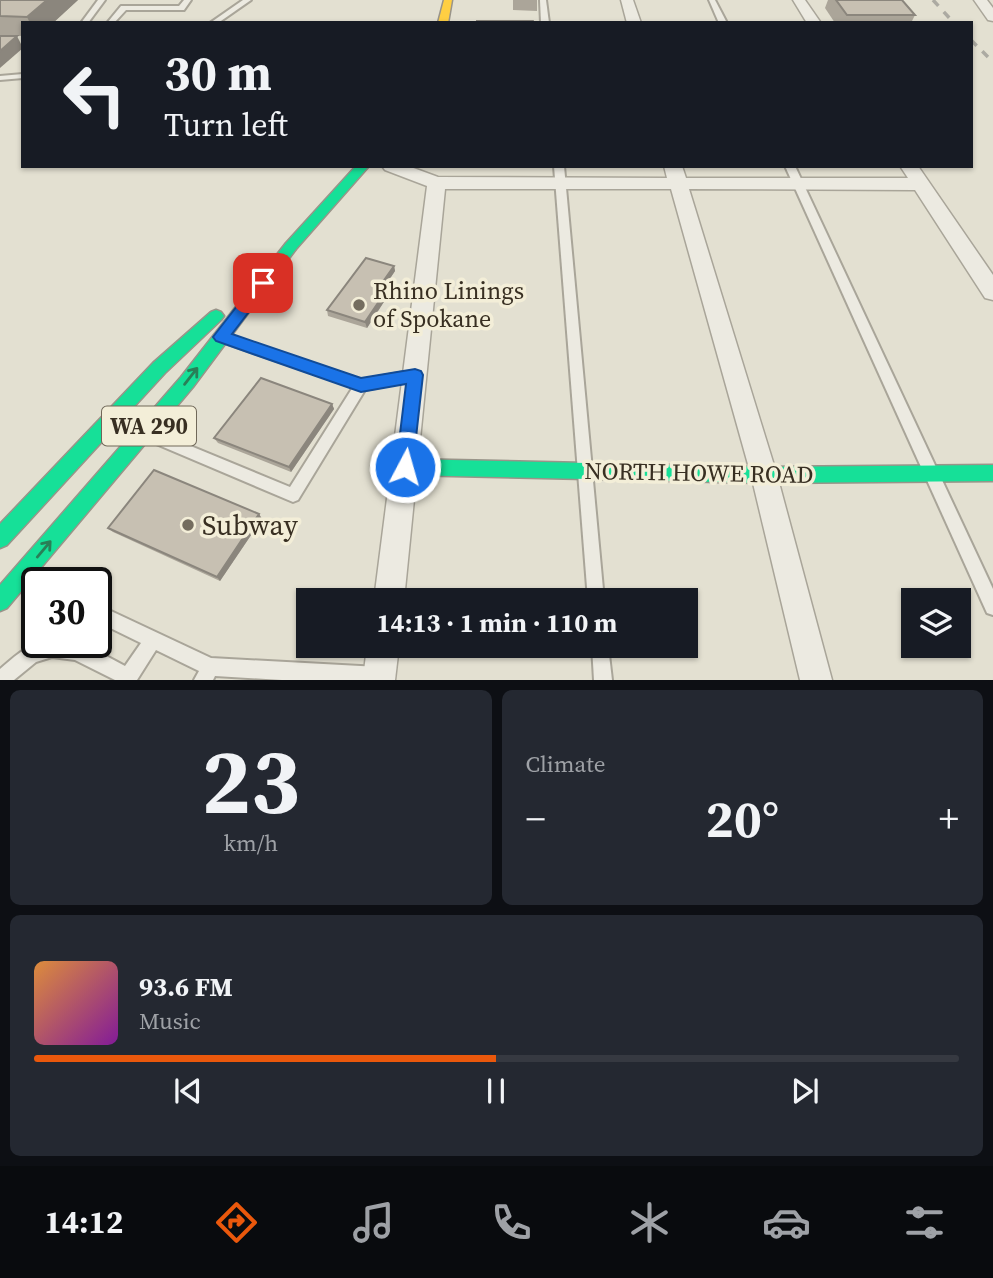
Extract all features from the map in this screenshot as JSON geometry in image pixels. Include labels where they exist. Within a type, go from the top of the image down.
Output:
[{"type":"main road","points":[[443,21],[448,0]]},
{"type":"main road","name":"WA 290","points":[[39,567],[291,246],[361,168]]},
{"type":"main road","name":"WA 290","points":[[0,538],[159,368],[291,246]]},
{"type":"main road","points":[[17,496],[34,479],[108,422]]},
{"type":"main road","name":"NORTH HOWE ROAD","points":[[405,467],[764,475],[993,473]]},
{"type":"main road","name":"WA 290","points":[[0,601],[21,586]]},
{"type":"street","points":[[627,0],[633,21]]},
{"type":"street","points":[[799,0],[813,21]]},
{"type":"street","points":[[980,0],[993,17]]},
{"type":"street","points":[[396,168],[436,183],[560,176],[675,175],[799,184],[920,184]]},
{"type":"street","points":[[910,168],[993,292]]},
{"type":"street","points":[[675,175],[764,475],[816,680]]},
{"type":"street","points":[[390,588],[436,183]]},
{"type":"lane","points":[[86,21],[102,0]]},
{"type":"lane","points":[[112,21],[124,8],[180,8],[188,0]]},
{"type":"lane","points":[[216,21],[248,0]]},
{"type":"lane","points":[[543,0],[545,21]]},
{"type":"lane","points":[[712,0],[722,21]]},
{"type":"lane","points":[[0,78],[21,76]]},
{"type":"lane","points":[[791,168],[993,607]]},
{"type":"lane","points":[[560,176],[595,588]]},
{"type":"lane","points":[[221,337],[361,385],[415,375]]},
{"type":"lane","points":[[143,433],[293,495],[361,385]]},
{"type":"lane","points":[[112,620],[153,640],[206,673],[381,667]]},
{"type":"lane","points":[[0,680],[40,651],[61,648],[81,653],[127,678],[153,640]]},
{"type":"lane","points":[[601,658],[603,680]]},
{"type":"building","points":[[0,0],[47,0],[27,17],[0,16]]},
{"type":"building","points":[[836,0],[902,0],[915,15],[847,15]]},
{"type":"building","points":[[0,36],[17,36],[0,51]]},
{"type":"building","name":"Rhino Linings of Spokane","points":[[366,258],[394,266],[380,286],[388,288],[365,322],[327,310]]},
{"type":"building","points":[[261,378],[332,404],[289,467],[214,438]]},
{"type":"building","name":"Subway","points":[[154,470],[259,514],[217,577],[108,528]]},
{"type":"railway","points":[[933,0],[952,21]]},
{"type":"railway","points":[[973,42],[993,62]]},
{"type":"traffic: fast","points":[[0,601],[187,382],[291,246],[361,168]]},
{"type":"traffic: fast","points":[[0,538],[159,368],[216,316]]},
{"type":"traffic: fast","points":[[405,467],[764,475],[993,473]]},
{"type":"traffic: slow","points":[[443,21],[448,0]]},
{"type":"place","name":"Rhino Linings of Spokane","points":[[359,305]]},
{"type":"place","name":"Subway","points":[[188,525]]},
{"type":"route","points":[[263,283],[221,337],[361,385],[415,375],[405,467]]}]
